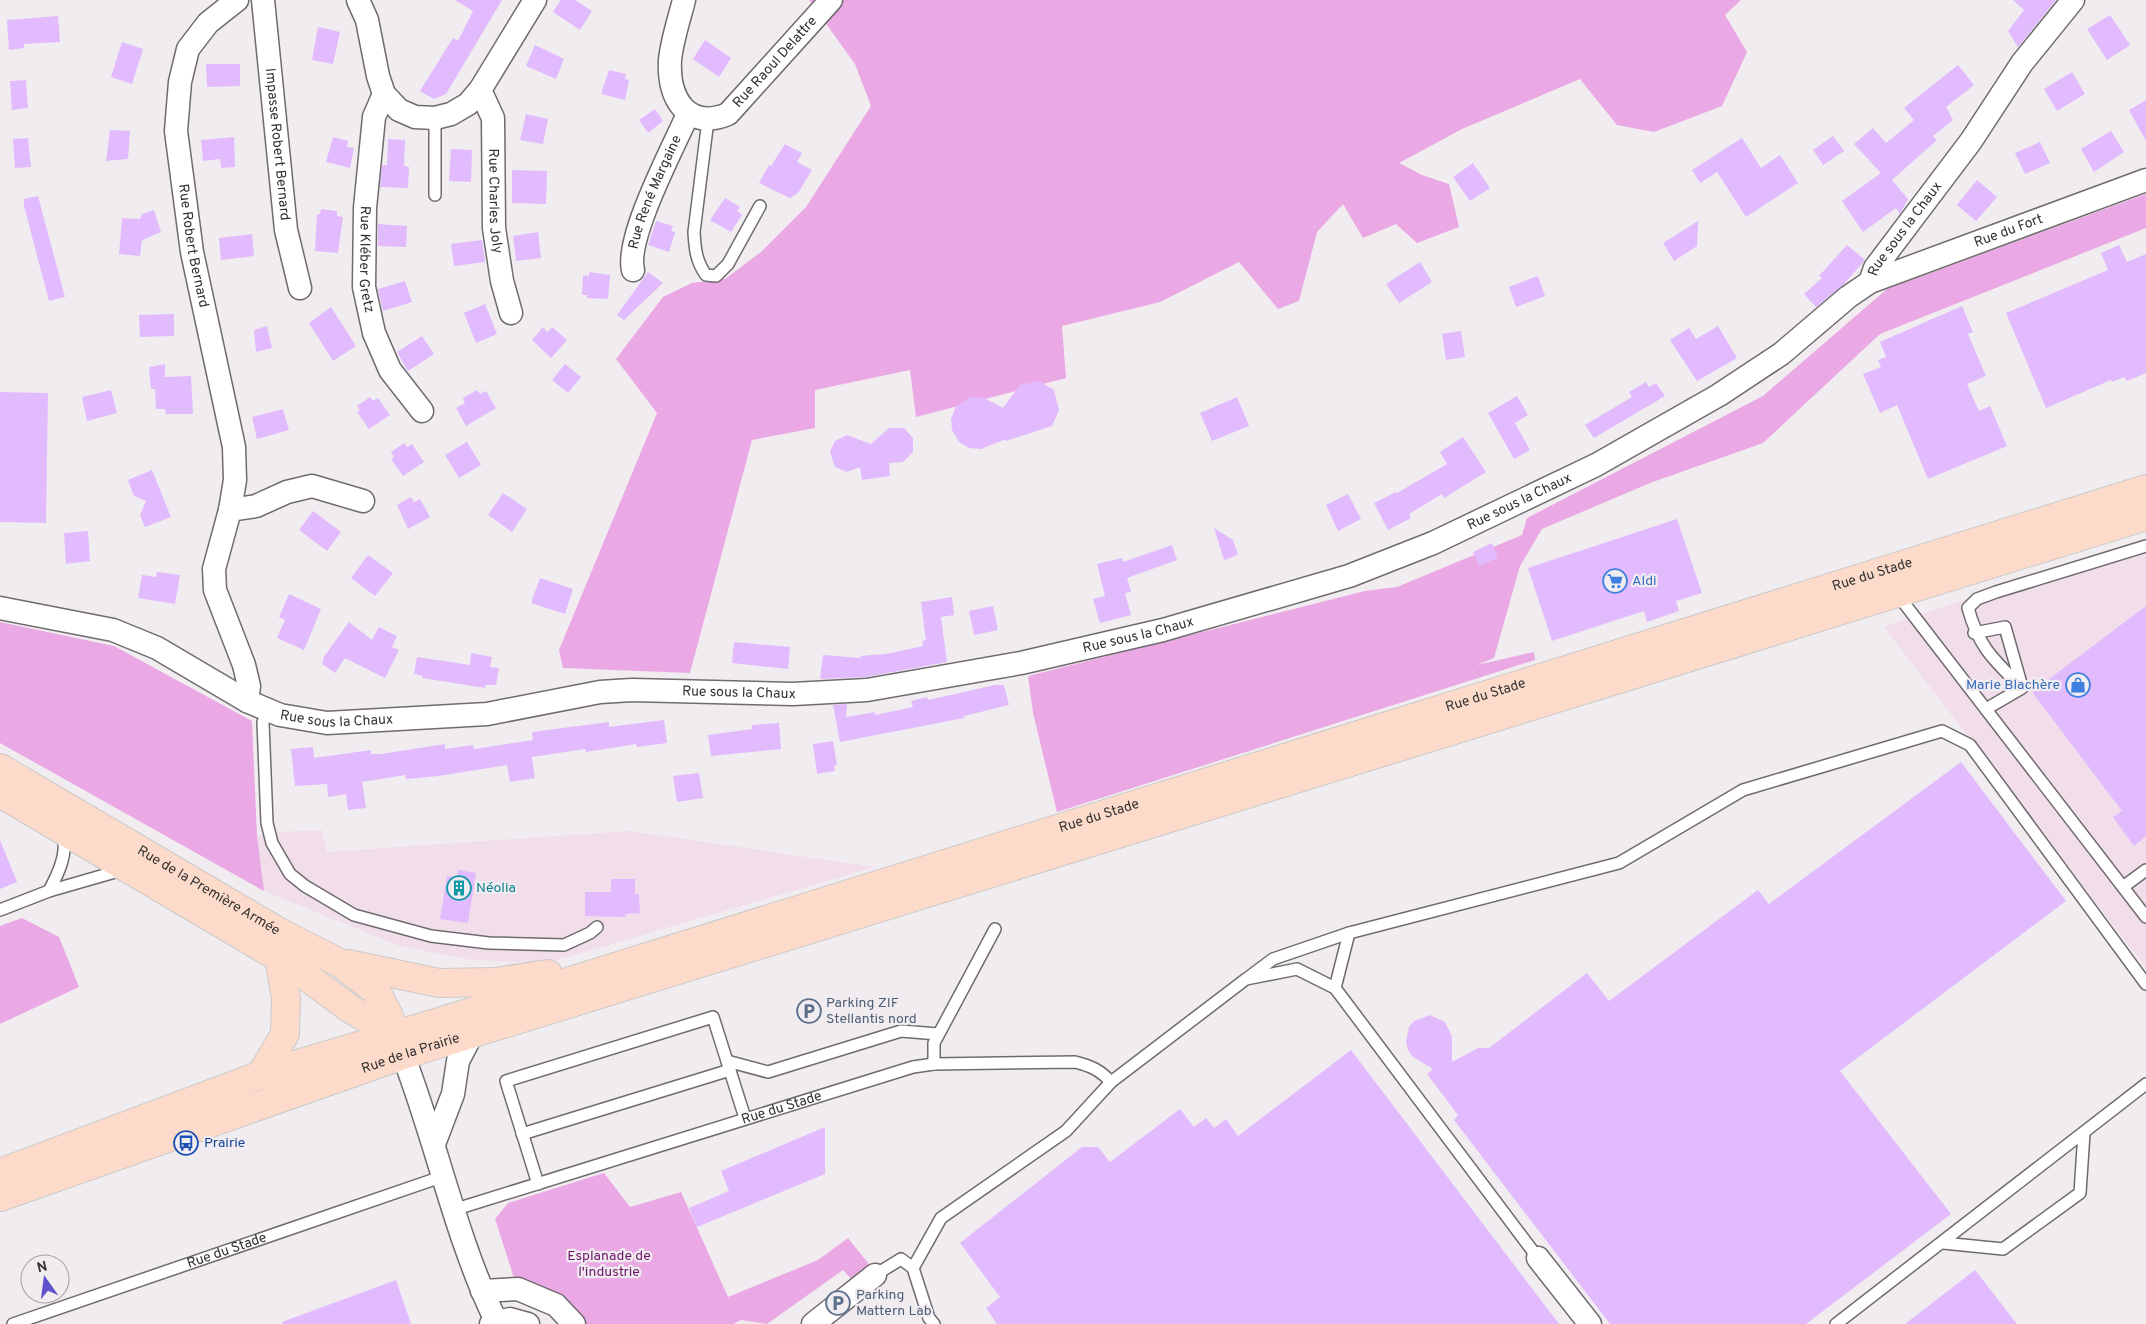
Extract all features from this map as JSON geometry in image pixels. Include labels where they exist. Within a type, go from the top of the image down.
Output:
[{"type":"main road","name":"Rue du Stade","points":[[826,912],[2146,489]]},
{"type":"main road","name":"Rue du Stade","points":[[826,912],[2146,516]]},
{"type":"main road","name":"Rue de la Première Armée","points":[[0,768],[279,932],[340,962],[376,991],[388,1014],[399,1045]]},
{"type":"main road","name":"Rue de la Première Armée","points":[[0,793],[279,958],[399,1045]]},
{"type":"main road","name":"Rue de la Prairie","points":[[0,1197],[399,1045],[629,963],[826,912]]},
{"type":"main road","name":"Rue de la Prairie","points":[[0,1173],[261,1075],[399,1045],[472,1034],[826,912]]},
{"type":"main road","points":[[261,1075],[284,1034],[286,999],[279,958]]},
{"type":"main road","points":[[340,962],[440,983],[495,982],[629,963]]},
{"type":"street","name":"Rue Robert Bernard","points":[[237,0],[208,23],[188,49],[180,82],[176,131],[192,252],[234,447],[235,480],[230,510],[214,569],[215,590],[244,665],[249,686],[247,701]]},
{"type":"street","name":"Impasse Robert Bernard","points":[[262,0],[286,230],[300,288]]},
{"type":"street","points":[[358,0],[367,20],[378,76],[384,94],[399,110],[415,117],[435,118],[452,114],[468,104],[480,90],[535,0]]},
{"type":"street","points":[[684,0],[673,44],[671,78],[674,91],[698,117]]},
{"type":"street","name":"Rue Raoul Delattre","points":[[698,117],[714,120],[728,114],[831,0]]},
{"type":"street","name":"Rue sous la Chaux","points":[[0,608],[113,630],[157,648],[247,701],[280,715],[327,723],[487,714],[600,692],[632,690],[829,694],[867,690],[1021,663],[1163,630],[1349,576],[1433,543],[1596,465],[1734,385],[1781,354],[1848,297],[1870,282],[1875,268],[1972,141],[2022,63],[2073,0]]},
{"type":"street","name":"Rue Charles Joly","points":[[480,90],[493,118],[494,228],[502,281],[511,313]]},
{"type":"street","name":"Rue Kléber Gretz","points":[[384,94],[374,117],[365,208],[364,287],[370,318],[386,362],[390,370],[422,411]]},
{"type":"street","name":"Rue René Margaine","points":[[633,270],[630,260],[635,235],[698,117]]},
{"type":"street","name":"Rue du Fort","points":[[1870,282],[2146,180]]},
{"type":"street","points":[[230,510],[256,506],[286,492],[312,486],[363,501]]},
{"type":"street","points":[[434,1144],[453,1094],[458,1061],[472,1034]]},
{"type":"street","points":[[399,1045],[434,1144],[453,1210],[494,1323],[510,1319],[528,1324]]},
{"type":"street","points":[[1538,1258],[1590,1324]]},
{"type":"street","points":[[813,1324],[875,1275]]},
{"type":"street","points":[[482,1291],[518,1289],[556,1305],[574,1324]]},
{"type":"lane","points":[[698,117],[694,232],[695,250],[699,266],[706,275],[716,276],[728,264],[760,206]]},
{"type":"lane","points":[[435,118],[435,194]]},
{"type":"lane","points":[[2022,688],[1986,652],[1974,632],[1968,608],[1978,598],[2146,546]]},
{"type":"lane","points":[[1896,592],[2146,917]]},
{"type":"lane","points":[[1974,632],[2005,627],[2022,688]]},
{"type":"lane","points":[[1986,709],[2022,688]]},
{"type":"lane","points":[[268,710],[263,722],[267,824],[272,842],[290,874],[305,886],[354,915],[431,936],[489,943],[564,945],[590,933],[597,927]]},
{"type":"lane","points":[[913,1268],[941,1218],[1066,1131],[1111,1082],[1274,959],[1350,933],[1619,864],[1743,790],[1942,731],[1970,745],[2146,984]]},
{"type":"lane","points":[[49,891],[59,873],[66,844],[61,828]]},
{"type":"lane","points":[[0,910],[49,891],[112,872],[130,869]]},
{"type":"lane","points":[[2123,887],[2146,870]]},
{"type":"lane","points":[[934,1064],[934,1043],[938,1034],[995,929]]},
{"type":"lane","points":[[1335,988],[1350,933]]},
{"type":"lane","points":[[1246,979],[1297,969],[1335,988],[1538,1258]]},
{"type":"lane","points":[[538,1184],[506,1081],[713,1017],[745,1118]]},
{"type":"lane","points":[[522,1134],[728,1066],[768,1072],[901,1031],[938,1034]]},
{"type":"lane","name":"Rue du Stade","points":[[453,1210],[913,1067],[934,1064],[1075,1062],[1092,1066],[1101,1071],[1111,1082]]},
{"type":"lane","points":[[1836,1324],[2146,1084]]},
{"type":"lane","points":[[1942,1243],[2003,1249],[2080,1193],[2084,1133]]},
{"type":"lane","name":"Rue du Stade","points":[[13,1324],[442,1177]]},
{"type":"lane","points":[[875,1275],[901,1259],[913,1268],[929,1318],[934,1324]]},
{"type":"shaded area","points":[[2146,539],[2146,968],[1884,627]]},
{"type":"shaded area","points":[[322,830],[327,852],[629,831],[874,867],[547,963],[472,960],[400,946],[264,891],[257,836],[280,832]]},
{"type":"green space","points":[[809,0],[1741,0],[1725,15],[1747,52],[1722,106],[1654,132],[1617,125],[1580,79],[1462,129],[1399,163],[1422,175],[1449,184],[1459,227],[1417,243],[1396,224],[1363,238],[1343,204],[1317,232],[1299,301],[1278,309],[1239,262],[1160,302],[1062,326],[1066,378],[916,417],[910,370],[815,390],[815,428],[752,440],[690,673],[563,668],[559,650],[657,413],[616,359],[663,297],[692,283],[725,279],[761,252],[806,207],[871,106],[855,64]]},
{"type":"green space","points":[[2146,194],[2146,228],[1880,334],[1763,443],[1650,483],[1542,529],[1520,566],[1494,658],[1477,665],[1534,652],[1535,660],[1057,812],[1033,713],[1028,676],[1365,591],[1397,587],[1522,535],[1527,518],[1763,396],[1887,289]]},
{"type":"green space","points":[[0,622],[114,646],[252,721],[257,836],[264,891],[0,743]]},
{"type":"green space","points":[[22,918],[59,937],[79,987],[0,1024],[0,926]]},
{"type":"green space","name":"Esplanade de l'industrie","points":[[604,1173],[630,1207],[681,1192],[728,1297],[818,1260],[848,1238],[871,1267],[853,1281],[843,1270],[767,1324],[741,1320],[733,1324],[585,1324],[546,1289],[514,1278],[495,1219],[508,1203]]},
{"type":"building","points":[[455,0],[502,0],[446,94],[434,99],[420,91],[453,38],[458,41],[473,11]]},
{"type":"building","points":[[561,0],[575,0],[592,11],[580,30],[553,12]]},
{"type":"building","points":[[2013,0],[2056,0],[2018,47],[2008,31],[2024,10]]},
{"type":"building","points":[[2110,15],[2130,45],[2107,60],[2087,29]]},
{"type":"building","points":[[58,16],[60,42],[24,44],[24,48],[9,50],[7,20]]},
{"type":"building","points":[[318,27],[340,32],[333,64],[312,60]]},
{"type":"building","points":[[705,40],[731,58],[719,77],[693,59]]},
{"type":"building","points":[[122,42],[143,49],[132,84],[111,77]]},
{"type":"building","points":[[535,45],[564,59],[556,79],[526,66]]},
{"type":"building","points":[[206,64],[240,64],[240,86],[207,87]]},
{"type":"building","points":[[1958,65],[1974,85],[1946,107],[1953,120],[1933,136],[1937,140],[1892,180],[1908,199],[1900,214],[1896,208],[1863,232],[1842,201],[1881,173],[1854,144],[1873,128],[1886,143],[1914,120],[1904,108]]},
{"type":"building","points":[[609,70],[626,74],[625,79],[629,80],[625,100],[601,94]]},
{"type":"building","points":[[2072,72],[2085,94],[2057,111],[2044,89]]},
{"type":"building","points":[[26,80],[28,108],[12,110],[10,81]]},
{"type":"building","points":[[2146,100],[2146,141],[2129,110]]},
{"type":"building","points":[[655,109],[663,121],[648,133],[639,120]]},
{"type":"building","points":[[526,114],[548,119],[543,144],[520,140]]},
{"type":"building","points":[[110,130],[130,131],[128,159],[106,161]]},
{"type":"building","points":[[2111,131],[2124,152],[2094,172],[2081,149]]},
{"type":"building","points":[[1833,136],[1844,151],[1823,165],[1813,150]]},
{"type":"building","points":[[234,137],[235,167],[221,168],[220,159],[203,161],[201,140]]},
{"type":"building","points":[[333,137],[348,141],[347,147],[354,148],[350,168],[326,162]]},
{"type":"building","points":[[28,138],[31,167],[15,168],[13,139]]},
{"type":"building","points":[[1742,138],[1761,168],[1780,155],[1798,183],[1746,217],[1717,172],[1700,183],[1692,170]]},
{"type":"building","points":[[388,139],[405,140],[404,166],[409,167],[408,188],[380,187],[382,165],[387,165]]},
{"type":"building","points":[[2040,142],[2050,163],[2025,174],[2015,153]]},
{"type":"building","points":[[785,144],[802,153],[797,162],[812,170],[798,193],[790,198],[759,183],[769,165],[771,166]]},
{"type":"building","points":[[451,149],[472,150],[471,182],[449,181]]},
{"type":"building","points":[[1473,163],[1490,188],[1470,201],[1453,177]]},
{"type":"building","points":[[512,170],[547,171],[546,204],[512,203]]},
{"type":"building","points":[[1977,180],[1997,197],[1976,221],[1957,205]]},
{"type":"building","points":[[38,196],[65,297],[49,301],[24,206],[24,199]]},
{"type":"building","points":[[725,198],[740,207],[737,211],[742,215],[731,232],[710,220]]},
{"type":"building","points":[[321,209],[337,211],[337,216],[343,217],[338,253],[315,251],[317,214],[320,214]]},
{"type":"building","points":[[154,210],[161,232],[142,240],[140,256],[119,254],[122,218],[140,219],[142,214]]},
{"type":"building","points":[[656,221],[673,226],[671,231],[675,232],[669,252],[648,245]]},
{"type":"building","points":[[1698,221],[1697,246],[1674,261],[1663,243]]},
{"type":"building","points":[[378,224],[407,226],[406,247],[378,246]]},
{"type":"building","points":[[538,232],[541,258],[516,261],[513,236]]},
{"type":"building","points":[[252,234],[254,256],[221,260],[219,238]]},
{"type":"building","points":[[482,240],[485,262],[454,266],[451,244]]},
{"type":"building","points":[[1847,245],[1865,260],[1844,284],[1816,307],[1804,294],[1822,278],[1819,276]]},
{"type":"building","points":[[2119,245],[2127,262],[2146,254],[2146,373],[2127,381],[2124,377],[2112,382],[2111,380],[2046,408],[2006,313],[2108,270],[2101,253]]},
{"type":"building","points":[[1420,262],[1432,282],[1399,303],[1386,284]]},
{"type":"building","points":[[589,272],[610,275],[608,299],[587,298],[587,295],[582,295],[583,275],[589,276]]},
{"type":"building","points":[[648,272],[663,283],[624,320],[617,315]]},
{"type":"building","points":[[1538,276],[1545,296],[1516,307],[1509,287]]},
{"type":"building","points":[[405,281],[412,302],[383,311],[378,289]]},
{"type":"building","points":[[485,304],[497,334],[476,343],[464,313]]},
{"type":"building","points":[[1962,306],[1973,332],[1968,334],[1986,376],[1967,384],[1979,411],[1990,406],[2007,446],[1928,479],[1897,405],[1880,413],[1863,374],[1881,367],[1878,360],[1886,357],[1880,342]]},
{"type":"building","points":[[331,307],[356,346],[333,361],[309,323]]},
{"type":"building","points":[[174,314],[174,336],[140,337],[139,315]]},
{"type":"building","points":[[267,326],[272,348],[256,352],[254,330]]},
{"type":"building","points":[[1718,326],[1737,358],[1697,381],[1670,340],[1689,328],[1696,339]]},
{"type":"building","points":[[543,327],[547,332],[552,327],[567,340],[551,358],[532,340]]},
{"type":"building","points":[[1461,331],[1465,357],[1446,360],[1442,334]]},
{"type":"building","points":[[422,336],[434,354],[408,371],[397,352]]},
{"type":"building","points":[[165,364],[165,377],[191,376],[193,414],[166,414],[165,409],[156,409],[155,389],[151,389],[149,367]]},
{"type":"building","points":[[565,364],[581,377],[568,393],[552,380]]},
{"type":"building","points":[[1039,381],[1054,390],[1059,410],[1052,426],[1006,441],[1006,439],[981,449],[969,448],[959,442],[952,430],[951,419],[956,406],[971,397],[984,398],[1003,408],[1020,385]]},
{"type":"building","points":[[1646,382],[1649,387],[1656,383],[1665,396],[1594,438],[1585,425],[1632,397],[1629,392]]},
{"type":"building","points":[[111,390],[117,413],[87,421],[82,397]]},
{"type":"building","points":[[477,390],[480,394],[486,391],[496,408],[466,426],[456,408],[465,403],[463,398]]},
{"type":"building","points":[[0,392],[48,393],[46,523],[0,522]]},
{"type":"building","points":[[1517,396],[1528,415],[1515,423],[1530,450],[1514,459],[1488,413]]},
{"type":"building","points":[[370,397],[373,401],[378,398],[390,415],[369,429],[357,412],[360,410],[357,406]]},
{"type":"building","points":[[1237,397],[1249,426],[1212,441],[1200,413]]},
{"type":"building","points":[[283,409],[289,430],[257,439],[252,417]]},
{"type":"building","points":[[889,428],[904,428],[913,438],[913,452],[903,462],[889,463],[890,476],[862,480],[860,467],[847,472],[835,467],[830,452],[835,441],[847,435],[871,444]]},
{"type":"building","points":[[1463,437],[1486,472],[1444,498],[1442,494],[1409,514],[1411,518],[1388,530],[1374,503],[1397,493],[1447,464],[1440,452]]},
{"type":"building","points":[[467,442],[481,465],[459,478],[445,455]]},
{"type":"building","points":[[404,443],[407,447],[412,444],[424,462],[403,476],[391,459],[394,457],[391,452]]},
{"type":"building","points":[[152,470],[171,517],[145,527],[140,515],[146,501],[134,496],[128,480]]},
{"type":"building","points":[[503,493],[527,509],[512,532],[488,515]]},
{"type":"building","points":[[1348,494],[1361,519],[1338,531],[1326,505]]},
{"type":"building","points":[[411,497],[414,502],[420,499],[430,517],[408,529],[397,505]]},
{"type":"building","points":[[313,511],[341,532],[327,551],[299,530]]},
{"type":"building","name":"Aldi","points":[[1677,519],[1702,593],[1676,601],[1679,611],[1647,622],[1644,611],[1552,641],[1528,568]]},
{"type":"building","points":[[1214,528],[1233,540],[1238,555],[1224,560]]},
{"type":"building","points":[[88,531],[90,561],[66,564],[64,533]]},
{"type":"building","points":[[1492,543],[1498,558],[1479,566],[1473,552]]},
{"type":"building","points":[[1172,545],[1177,560],[1127,578],[1131,592],[1125,593],[1131,615],[1100,623],[1093,599],[1105,596],[1097,564],[1122,558],[1123,562]]},
{"type":"building","points":[[368,555],[393,573],[375,596],[351,578]]},
{"type":"building","points":[[157,572],[180,575],[175,604],[138,598],[142,575],[156,577]]},
{"type":"building","points":[[540,578],[573,589],[565,614],[531,603]]},
{"type":"building","points":[[289,594],[321,609],[304,650],[277,638],[285,620],[279,617]]},
{"type":"building","points":[[952,597],[954,615],[941,617],[947,662],[866,677],[820,679],[823,655],[861,658],[860,656],[886,654],[923,646],[922,641],[926,640],[921,602]]},
{"type":"building","points":[[993,606],[998,630],[974,635],[969,611]]},
{"type":"building","points":[[2146,606],[2146,836],[2134,846],[2113,817],[2122,811],[2032,692]]},
{"type":"building","points":[[349,622],[372,640],[379,627],[397,636],[392,647],[399,650],[385,678],[345,658],[335,673],[322,664],[323,658]]},
{"type":"building","points":[[734,642],[790,647],[788,669],[732,663]]},
{"type":"building","points":[[471,653],[492,657],[490,667],[499,668],[496,685],[485,685],[485,688],[422,678],[423,676],[414,674],[417,657],[470,665]]},
{"type":"building","points":[[995,685],[1004,685],[1009,705],[964,716],[964,718],[840,742],[833,705],[847,704],[846,717],[875,712],[875,715],[913,707],[911,701],[927,697],[928,700]]},
{"type":"building","points":[[664,720],[667,743],[637,747],[636,744],[586,752],[585,749],[532,757],[535,778],[510,782],[507,765],[439,776],[406,779],[405,775],[362,782],[366,808],[348,810],[346,794],[328,797],[327,784],[295,786],[291,749],[313,747],[314,758],[371,750],[371,754],[381,754],[445,744],[445,749],[473,745],[474,749],[533,740],[532,732],[609,722],[609,727]]},
{"type":"building","points":[[779,723],[781,749],[711,756],[708,735],[752,729],[752,725]]},
{"type":"building","points":[[833,741],[837,765],[834,766],[835,771],[817,774],[813,744]]},
{"type":"building","points":[[1961,762],[2066,901],[1840,1071],[1951,1214],[1806,1324],[1610,1324],[1454,1120],[1458,1115],[1427,1074],[1433,1069],[1413,1057],[1408,1050],[1406,1042],[1409,1027],[1414,1021],[1430,1015],[1445,1022],[1452,1036],[1452,1062],[1478,1048],[1489,1048],[1587,973],[1609,1001],[1758,890],[1769,904]]},
{"type":"building","points":[[699,773],[703,798],[677,802],[673,776]]},
{"type":"building","points":[[0,840],[17,882],[0,889]]},
{"type":"building","name":"Néolia","points":[[458,870],[476,873],[468,923],[440,919],[447,876],[457,877]]},
{"type":"building","points":[[611,879],[635,879],[635,894],[639,894],[640,913],[625,914],[626,917],[585,916],[585,892],[611,892]]},
{"type":"building","points":[[1351,1050],[1559,1324],[997,1324],[986,1308],[1000,1297],[960,1243],[1082,1147],[1098,1147],[1110,1162],[1180,1109],[1194,1127],[1206,1118],[1214,1128],[1226,1119],[1238,1136]]},
{"type":"building","points":[[825,1127],[825,1174],[697,1227],[689,1208],[729,1191],[721,1171]]},
{"type":"building","points":[[1975,1270],[2017,1324],[1905,1324]]},
{"type":"building","points":[[396,1280],[411,1324],[283,1324],[282,1322]]},
{"type":"place","name":"Aldi","points":[[1615,581]]},
{"type":"place","name":"Marie Blachère","points":[[2078,685]]},
{"type":"place","name":"Néolia","points":[[459,888]]},
{"type":"place","name":"Parking ZIF Stellantis nord","points":[[809,1011]]},
{"type":"place","name":"Prairie","points":[[186,1143]]},
{"type":"place","name":"Parking Mattern Lab","points":[[838,1303]]}]
